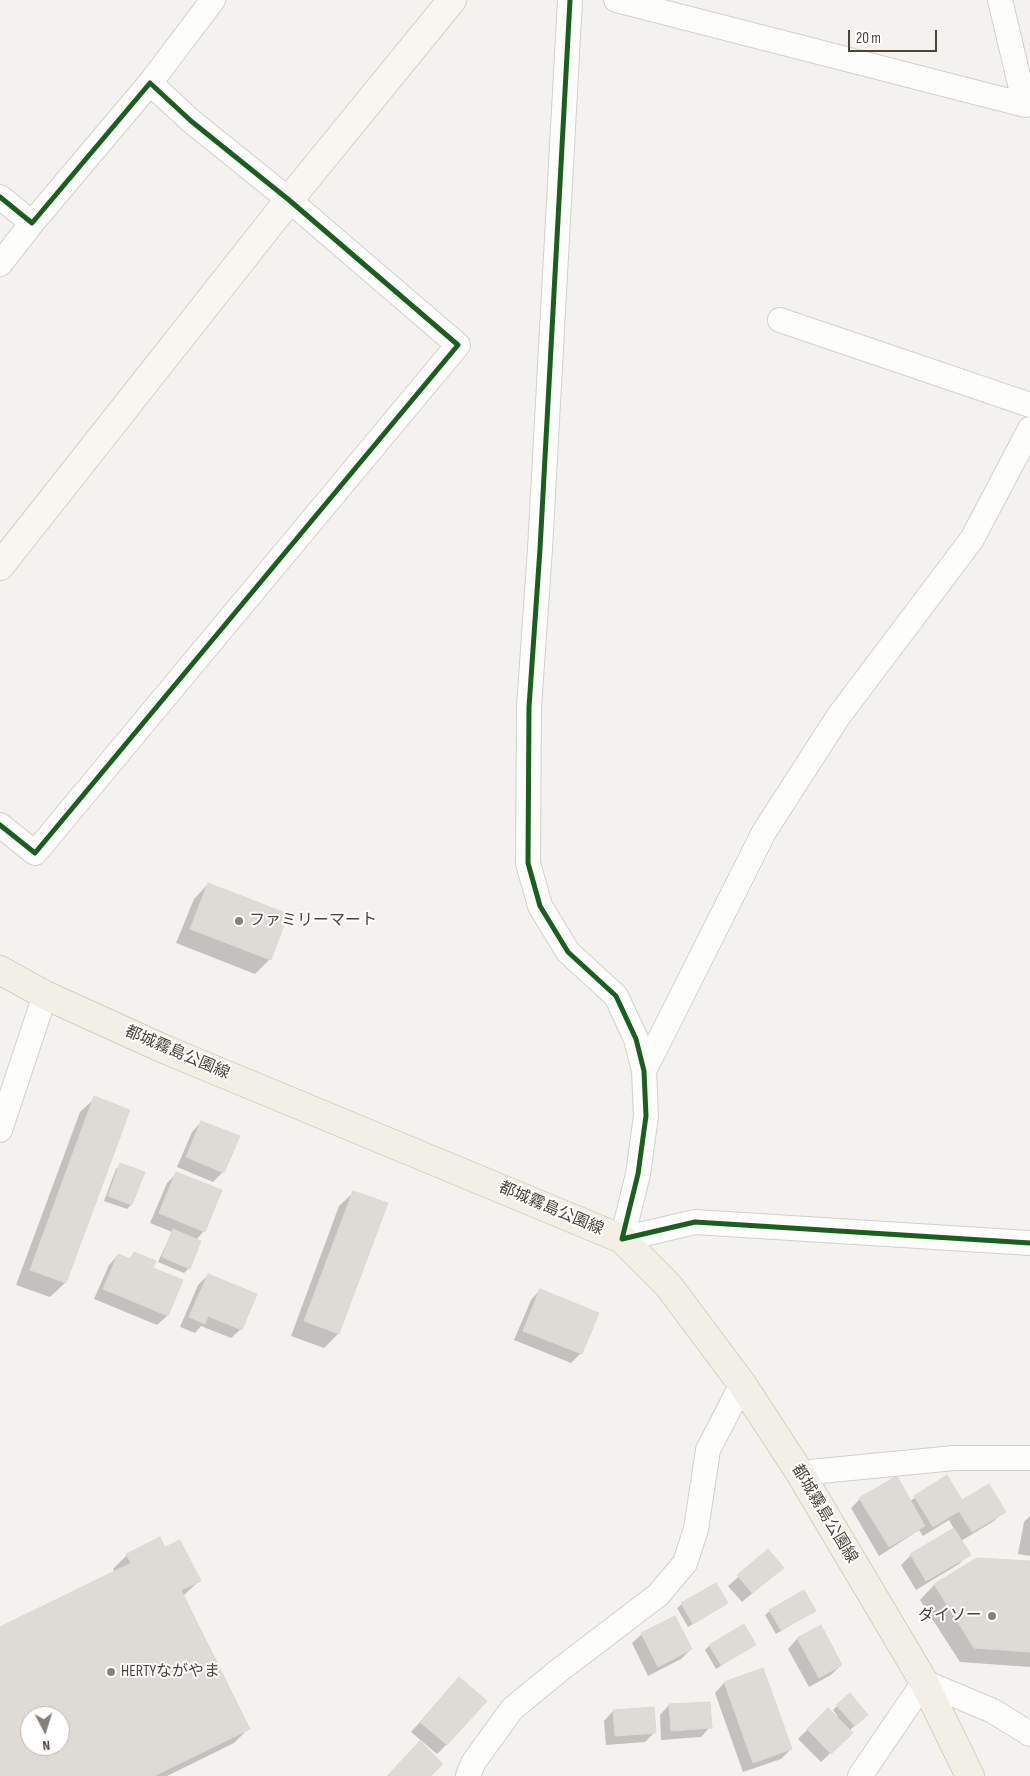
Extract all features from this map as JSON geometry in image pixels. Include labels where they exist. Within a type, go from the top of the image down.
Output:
[{"type":"main road","name":"都城霧島公園線","points":[[0,970],[45,995],[164,1049],[622,1238],[668,1285],[742,1384],[800,1473],[924,1682],[970,1776]]},
{"type":"street","points":[[0,264],[32,223],[150,83],[213,0]]},
{"type":"street","points":[[0,566],[289,200],[452,0]]},
{"type":"street","points":[[570,0],[540,549],[529,707],[528,863],[540,906],[568,952],[616,996],[636,1039],[644,1072],[646,1116],[638,1174],[622,1238],[695,1222],[1030,1243]]},
{"type":"street","points":[[616,0],[1024,106],[1000,0]]},
{"type":"street","points":[[0,825],[35,853],[458,345],[289,200],[191,121],[150,83]]},
{"type":"street","points":[[0,197],[32,223]]},
{"type":"street","points":[[780,320],[1030,405]]},
{"type":"street","points":[[644,1072],[764,832],[838,717],[972,539],[1030,429]]},
{"type":"street","points":[[0,1130],[45,995]]},
{"type":"street","points":[[468,1776],[473,1763],[512,1709],[658,1595],[685,1563],[696,1529],[708,1450],[742,1384]]},
{"type":"street","points":[[800,1473],[954,1458],[1030,1458]]},
{"type":"street","points":[[860,1776],[924,1682],[994,1711],[1030,1734]]},
{"type":"building","name":"ファミリーマート","points":[[208,883],[288,914],[271,960],[190,929]]},
{"type":"building","points":[[94,1096],[130,1110],[66,1283],[30,1270]]},
{"type":"building","points":[[201,1121],[240,1136],[224,1173],[186,1157]]},
{"type":"building","points":[[120,1163],[145,1172],[132,1205],[108,1196]]},
{"type":"building","points":[[176,1172],[222,1190],[205,1232],[159,1213]]},
{"type":"building","points":[[353,1191],[388,1203],[339,1334],[304,1321]]},
{"type":"building","points":[[173,1229],[201,1241],[190,1269],[162,1257]]},
{"type":"building","points":[[134,1252],[156,1261],[153,1268],[183,1280],[168,1316],[103,1289],[118,1254],[131,1259]]},
{"type":"building","points":[[208,1274],[257,1294],[242,1330],[208,1316],[205,1324],[189,1317]]},
{"type":"building","points":[[540,1289],[599,1313],[582,1354],[523,1331]]},
{"type":"building","points":[[947,1475],[962,1500],[989,1484],[1006,1512],[972,1532],[959,1511],[933,1527],[914,1496]]},
{"type":"building","points":[[897,1476],[925,1526],[889,1547],[859,1498]]},
{"type":"building","points":[[954,1528],[971,1555],[926,1581],[910,1554]]},
{"type":"building","name":"HERTYながやま","points":[[160,1537],[165,1547],[180,1540],[201,1581],[181,1590],[250,1729],[154,1776],[0,1776],[0,1627],[131,1563],[126,1554]]},
{"type":"building","points":[[768,1549],[784,1568],[752,1593],[737,1575]]},
{"type":"building","name":"ダイソー","points":[[977,1558],[1030,1561],[1030,1652],[974,1648],[934,1584]]},
{"type":"building","points":[[716,1583],[728,1603],[693,1624],[681,1603]]},
{"type":"building","points":[[804,1590],[816,1611],[781,1630],[769,1610]]},
{"type":"building","points":[[675,1616],[692,1649],[658,1667],[641,1633]]},
{"type":"building","points":[[744,1624],[756,1645],[721,1665],[709,1645]]},
{"type":"building","points":[[821,1625],[842,1665],[819,1678],[797,1638]]},
{"type":"building","points":[[763,1668],[792,1749],[753,1763],[724,1682]]},
{"type":"building","points":[[459,1677],[487,1701],[447,1745],[420,1722]]},
{"type":"building","points":[[850,1693],[868,1715],[855,1726],[836,1705]]},
{"type":"building","points":[[710,1702],[712,1728],[671,1731],[669,1704]]},
{"type":"building","points":[[654,1707],[656,1733],[615,1736],[613,1710]]},
{"type":"building","points":[[828,1708],[853,1733],[831,1754],[807,1729]]},
{"type":"building","points":[[420,1741],[443,1764],[431,1776],[387,1776]]},
{"type":"cycle path","points":[[570,0],[540,549],[529,707],[528,863],[540,906],[568,952],[616,996],[636,1039],[644,1071],[646,1116],[638,1174],[622,1239],[695,1222],[1030,1243]]},
{"type":"cycle path","points":[[0,197],[32,223],[150,83],[191,121],[289,200],[458,345],[35,853],[0,825]]},
{"type":"place","name":"ファミリーマート","points":[[239,921]]},
{"type":"place","name":"ダイソー","points":[[992,1616]]},
{"type":"place","name":"HERTYながやま","points":[[111,1672]]}]
